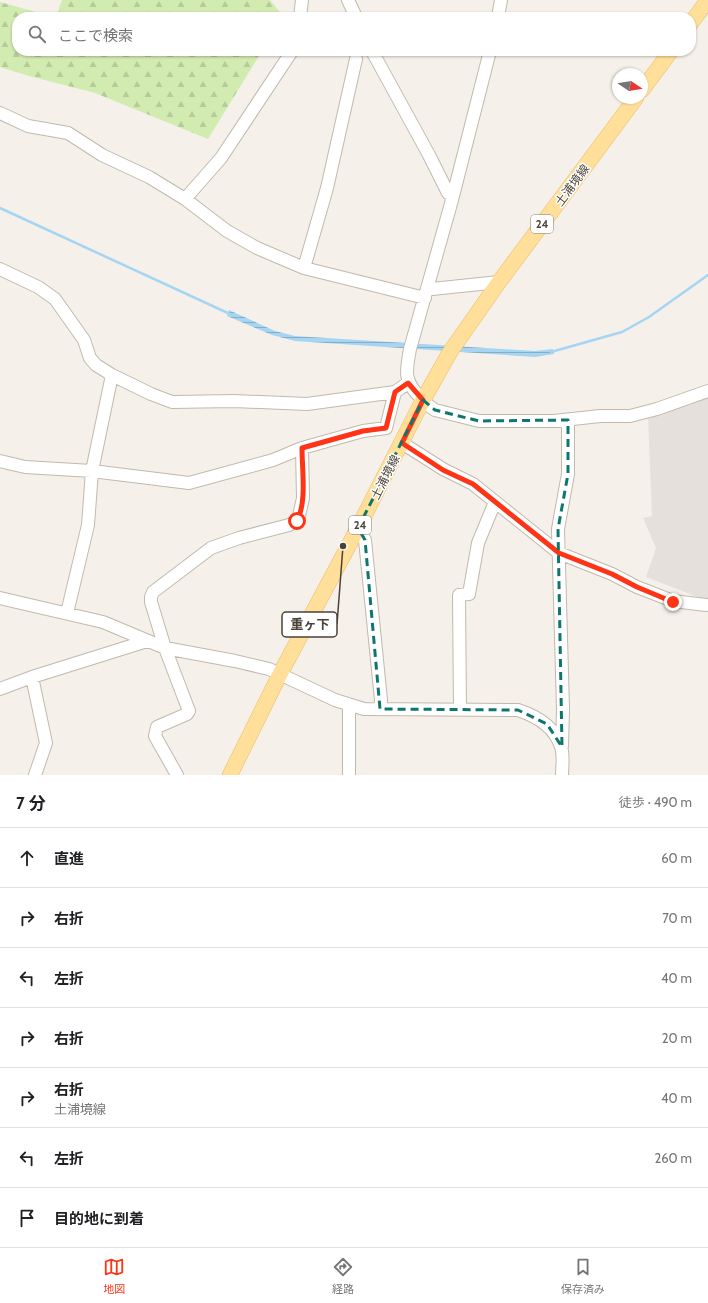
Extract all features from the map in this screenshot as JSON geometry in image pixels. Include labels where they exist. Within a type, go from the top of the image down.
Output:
[{"type":"main road","points":[[696,16],[708,0]]},
{"type":"main road","points":[[648,82],[666,56]]},
{"type":"main road","name":"土浦境線","points":[[230,775],[280,674],[358,528],[423,400],[454,346],[499,282],[632,104]]},
{"type":"street","points":[[301,12],[302,0]]},
{"type":"street","points":[[348,0],[354,12]]},
{"type":"street","points":[[499,12],[501,0]]},
{"type":"street","points":[[185,199],[221,158],[289,56]]},
{"type":"street","points":[[375,56],[448,193],[453,194]]},
{"type":"street","points":[[489,56],[482,87],[407,366],[408,383],[423,400],[435,410],[479,421],[568,420],[600,416],[630,416],[657,409],[708,392]]},
{"type":"street","points":[[304,268],[327,188],[356,59]]},
{"type":"street","points":[[0,113],[28,126],[68,133],[102,155],[149,177],[185,199],[228,232],[257,248],[304,268],[426,293],[432,289],[499,282]]},
{"type":"street","points":[[0,269],[38,286],[55,299],[84,340],[90,358],[96,365],[112,375],[151,394],[172,402],[234,400],[307,404],[395,392],[408,383]]},
{"type":"street","points":[[67,613],[88,525],[92,471],[112,375]]},
{"type":"street","points":[[0,460],[25,467],[92,471],[189,483],[273,460],[302,448],[363,431],[386,428],[395,392]]},
{"type":"street","points":[[562,775],[563,709],[558,529],[568,474],[568,420]]},
{"type":"street","points":[[402,443],[443,470],[473,484],[559,553],[612,574],[637,587],[673,602],[706,605]]},
{"type":"street","points":[[177,775],[155,736],[157,727],[187,714],[190,711],[165,648],[151,602],[151,597],[153,592],[211,548],[239,538],[289,525],[297,521],[303,498],[302,448]]},
{"type":"street","points":[[460,710],[460,595],[469,594],[478,543],[495,502]]},
{"type":"street","points":[[358,528],[365,540],[381,700],[380,710]]},
{"type":"street","points":[[0,598],[103,622],[165,648],[250,664],[280,674],[334,700],[364,709],[518,710],[532,714],[550,728],[562,747]]},
{"type":"street","points":[[0,689],[32,677],[147,641]]},
{"type":"street","points":[[32,677],[46,743],[35,775]]},
{"type":"street","points":[[349,705],[349,775]]},
{"type":"highlighted area","points":[[423,400],[435,410],[479,421],[568,420],[568,474],[558,529],[562,747],[547,724],[518,710],[380,709],[365,540],[358,528]]},
{"type":"shaded area","points":[[708,398],[708,601],[646,577],[656,548],[643,518],[652,516],[648,415],[688,406]]},
{"type":"green space","points":[[62,0],[270,0],[280,12],[58,12]]},
{"type":"green space","points":[[0,2],[36,12],[12,12],[12,56],[259,56],[208,139],[95,93],[0,67]]},
{"type":"water","points":[[229,310],[275,331],[295,336],[535,351],[553,349],[554,354],[535,357],[295,341],[272,335],[227,316]]},
{"type":"waterway","points":[[0,208],[230,314]]},
{"type":"waterway","points":[[551,352],[622,332],[649,317],[708,275]]},
{"type":"place","name":"重ヶ下","points":[[343,546]]},
{"type":"route","points":[[297,521],[303,498],[302,448],[363,431],[386,428],[395,392],[408,383],[416,394],[423,400],[402,443],[409,446],[443,470],[473,484],[559,553],[612,574],[637,587],[673,602]]}]
